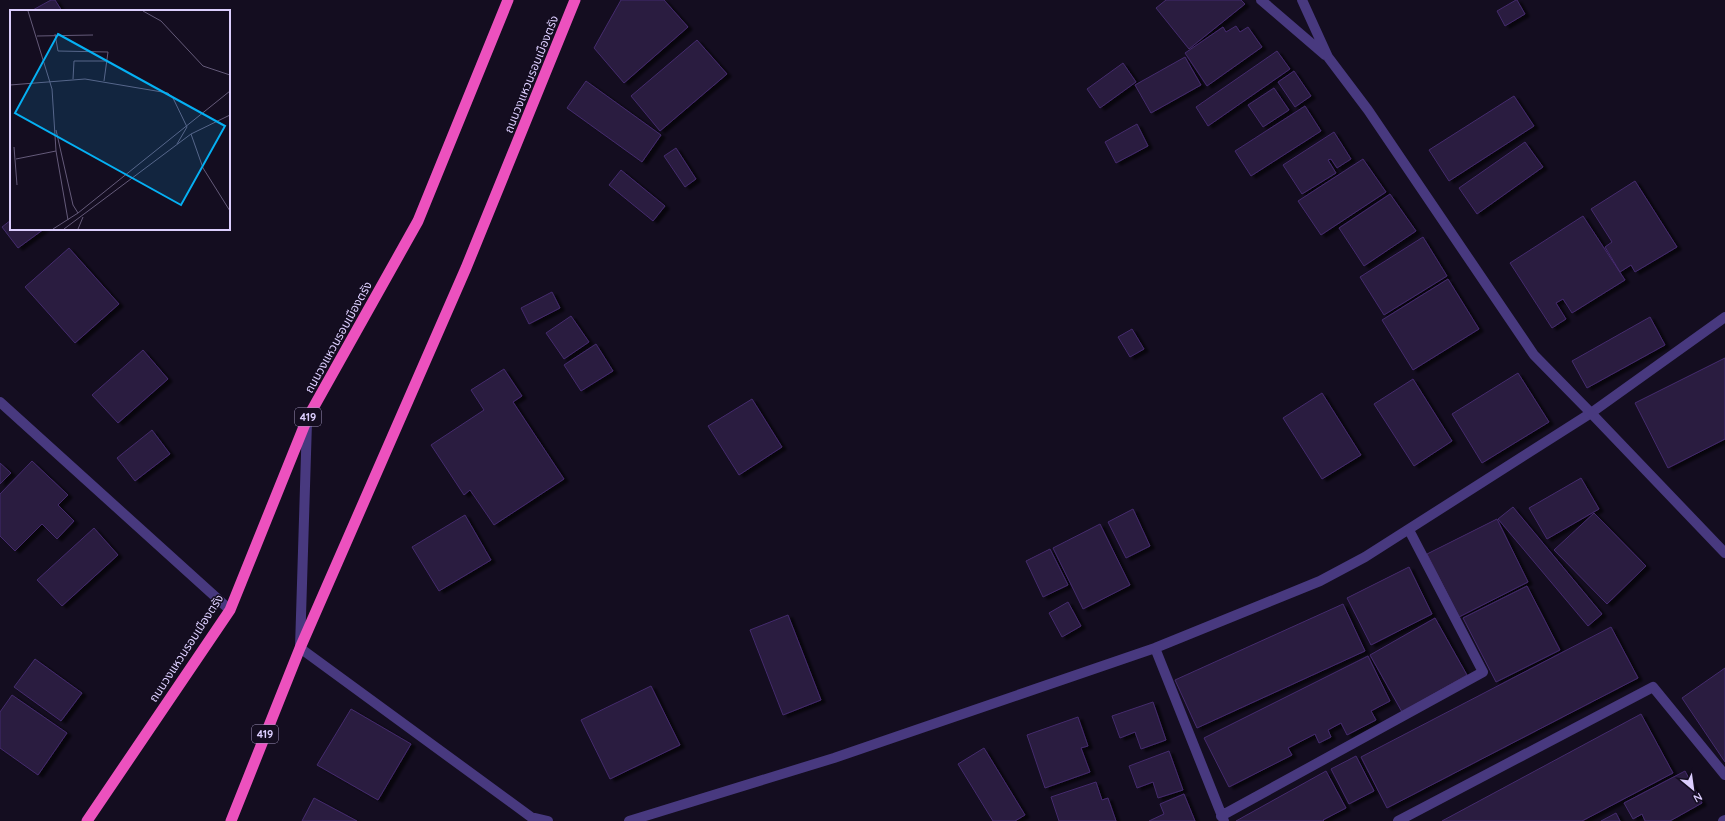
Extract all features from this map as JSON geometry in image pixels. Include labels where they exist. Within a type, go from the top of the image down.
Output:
[{"type":"highway","name":"ถนนวงแหวนรอบเมืองตรัง","points":[[87,821],[230,610],[307,418],[418,221],[508,0]]},
{"type":"highway","name":"ถนนวงแหวนรอบเมืองตรัง","points":[[231,821],[300,648],[466,268],[575,0]]},
{"type":"street","points":[[1261,0],[1328,57]]},
{"type":"street","points":[[1302,0],[1328,57],[1368,110],[1534,355],[1591,412],[1725,553]]},
{"type":"street","points":[[629,821],[834,758],[1155,648],[1320,581],[1365,557],[1409,530],[1591,412],[1725,317]]},
{"type":"street","points":[[0,402],[230,610]]},
{"type":"street","points":[[307,418],[300,648],[531,817],[548,821]]},
{"type":"street","points":[[1155,648],[1222,818],[1483,672],[1409,530]]},
{"type":"street","points":[[1398,821],[1653,687],[1725,775]]},
{"type":"building","points":[[51,0],[55,0],[61,10],[33,10]]},
{"type":"building","points":[[621,0],[664,0],[688,27],[624,83],[594,48]]},
{"type":"building","points":[[1166,0],[1241,0],[1245,4],[1189,49],[1156,8]]},
{"type":"building","points":[[1516,0],[1525,14],[1505,26],[1497,11]]},
{"type":"building","points":[[1236,26],[1240,32],[1248,27],[1262,47],[1207,86],[1185,53],[1223,27],[1226,32]]},
{"type":"building","points":[[697,40],[727,74],[660,131],[631,96]]},
{"type":"building","points":[[1277,51],[1290,69],[1208,126],[1196,107]]},
{"type":"building","points":[[1185,57],[1201,85],[1151,113],[1135,85]]},
{"type":"building","points":[[1123,63],[1136,82],[1100,108],[1087,89]]},
{"type":"building","points":[[1294,71],[1311,96],[1295,107],[1278,82]]},
{"type":"building","points":[[586,81],[661,135],[642,162],[567,108]]},
{"type":"building","points":[[1274,88],[1289,110],[1263,127],[1248,105]]},
{"type":"building","points":[[1514,96],[1534,126],[1449,181],[1429,150]]},
{"type":"building","points":[[1305,106],[1321,131],[1251,176],[1235,151]]},
{"type":"building","points":[[1137,124],[1148,146],[1116,163],[1105,142]]},
{"type":"building","points":[[1334,132],[1351,159],[1337,168],[1331,159],[1328,160],[1336,173],[1302,194],[1283,165]]},
{"type":"building","points":[[1525,142],[1543,167],[1477,214],[1459,188]]},
{"type":"building","points":[[676,148],[696,179],[685,187],[664,156]]},
{"type":"building","points":[[1363,159],[1386,192],[1321,235],[1298,201]]},
{"type":"building","points":[[621,170],[665,206],[653,221],[609,185]]},
{"type":"building","points":[[1635,181],[1677,247],[1635,272],[1631,265],[1620,272],[1605,247],[1612,242],[1591,209]]},
{"type":"building","points":[[1390,194],[1416,231],[1364,266],[1339,228]]},
{"type":"building","points":[[1583,216],[1625,280],[1572,313],[1563,299],[1556,303],[1566,319],[1552,328],[1510,263]]},
{"type":"building","points":[[10,221],[10,230],[43,230],[18,248],[2,227]]},
{"type":"building","points":[[1423,237],[1447,276],[1384,315],[1360,277]]},
{"type":"building","points":[[69,248],[119,304],[75,343],[25,287]]},
{"type":"building","points":[[1448,279],[1479,329],[1413,370],[1382,320]]},
{"type":"building","points":[[552,292],[560,308],[529,324],[521,308]]},
{"type":"building","points":[[571,316],[589,342],[564,359],[546,333]]},
{"type":"building","points":[[1650,317],[1665,345],[1587,388],[1572,361]]},
{"type":"building","points":[[1132,329],[1144,349],[1130,357],[1118,337]]},
{"type":"building","points":[[596,344],[613,371],[581,391],[564,365]]},
{"type":"building","points":[[143,350],[168,379],[118,423],[92,395]]},
{"type":"building","points":[[1725,358],[1725,439],[1668,468],[1635,403]]},
{"type":"building","points":[[504,369],[522,396],[513,402],[564,479],[494,525],[470,490],[464,495],[431,445],[484,410],[471,390]]},
{"type":"building","points":[[1518,373],[1549,422],[1482,463],[1452,414]]},
{"type":"building","points":[[1413,379],[1452,441],[1414,466],[1374,404]]},
{"type":"building","points":[[1322,393],[1361,455],[1322,479],[1283,418]]},
{"type":"building","points":[[752,399],[782,447],[739,475],[708,426]]},
{"type":"building","points":[[152,430],[170,454],[135,481],[117,458]]},
{"type":"building","points":[[32,461],[68,495],[58,505],[74,521],[57,539],[42,524],[15,551],[0,536],[0,494]]},
{"type":"building","points":[[0,463],[11,473],[0,484]]},
{"type":"building","points":[[1581,478],[1599,509],[1547,539],[1529,508]]},
{"type":"building","points":[[1513,507],[1602,614],[1588,626],[1498,519]]},
{"type":"building","points":[[1133,509],[1150,546],[1126,558],[1108,522]]},
{"type":"building","points":[[1594,513],[1646,566],[1607,604],[1554,550]]},
{"type":"building","points":[[465,515],[491,560],[439,591],[412,547]]},
{"type":"building","points":[[1497,519],[1528,582],[1459,617],[1427,554]]},
{"type":"building","points":[[1100,524],[1130,585],[1083,609],[1053,548]]},
{"type":"building","points":[[94,528],[118,555],[62,606],[37,580]]},
{"type":"building","points":[[1050,549],[1068,585],[1043,597],[1026,561]]},
{"type":"building","points":[[1409,567],[1432,614],[1371,645],[1347,598]]},
{"type":"building","points":[[1527,586],[1560,650],[1496,682],[1463,618]]},
{"type":"building","points":[[1068,602],[1081,626],[1062,637],[1049,613]]},
{"type":"building","points":[[1343,604],[1365,651],[1197,728],[1175,680]]},
{"type":"building","points":[[788,615],[821,700],[783,715],[750,630]]},
{"type":"building","points":[[1435,618],[1467,675],[1402,712],[1370,655]]},
{"type":"building","points":[[1611,627],[1638,678],[1387,808],[1361,757]]},
{"type":"building","points":[[1368,656],[1390,701],[1371,711],[1376,720],[1347,735],[1341,723],[1328,730],[1331,737],[1319,743],[1315,734],[1288,748],[1292,755],[1229,787],[1204,738]]},
{"type":"building","points":[[35,659],[82,693],[61,721],[14,687]]},
{"type":"building","points":[[1725,668],[1725,762],[1682,698]]},
{"type":"building","points":[[651,686],[680,745],[610,779],[581,720]]},
{"type":"building","points":[[12,695],[67,733],[38,775],[0,748],[0,712]]},
{"type":"building","points":[[1153,702],[1166,740],[1141,749],[1135,732],[1120,738],[1112,716]]},
{"type":"building","points":[[351,709],[411,744],[378,800],[317,765]]},
{"type":"building","points":[[1641,714],[1673,773],[1582,821],[1442,821]]},
{"type":"building","points":[[1078,717],[1088,746],[1081,748],[1090,772],[1045,788],[1027,735]]},
{"type":"building","points":[[984,748],[1025,815],[1015,821],[993,821],[958,764]]},
{"type":"building","points":[[1169,751],[1183,790],[1158,798],[1153,782],[1137,788],[1129,766]]},
{"type":"building","points":[[1356,756],[1374,791],[1349,804],[1331,769]]},
{"type":"building","points":[[1326,771],[1346,808],[1323,820],[1324,821],[1236,821]]},
{"type":"building","points":[[1685,771],[1702,803],[1670,821],[1645,821],[1642,814],[1633,819],[1624,803]]},
{"type":"building","points":[[1096,782],[1102,800],[1108,798],[1116,821],[1059,821],[1051,797]]},
{"type":"building","points":[[1184,794],[1195,821],[1149,821],[1164,814],[1160,804]]},
{"type":"building","points":[[314,798],[357,821],[302,821]]},
{"type":"building","points":[[1616,813],[1620,821],[1601,821]]}]
